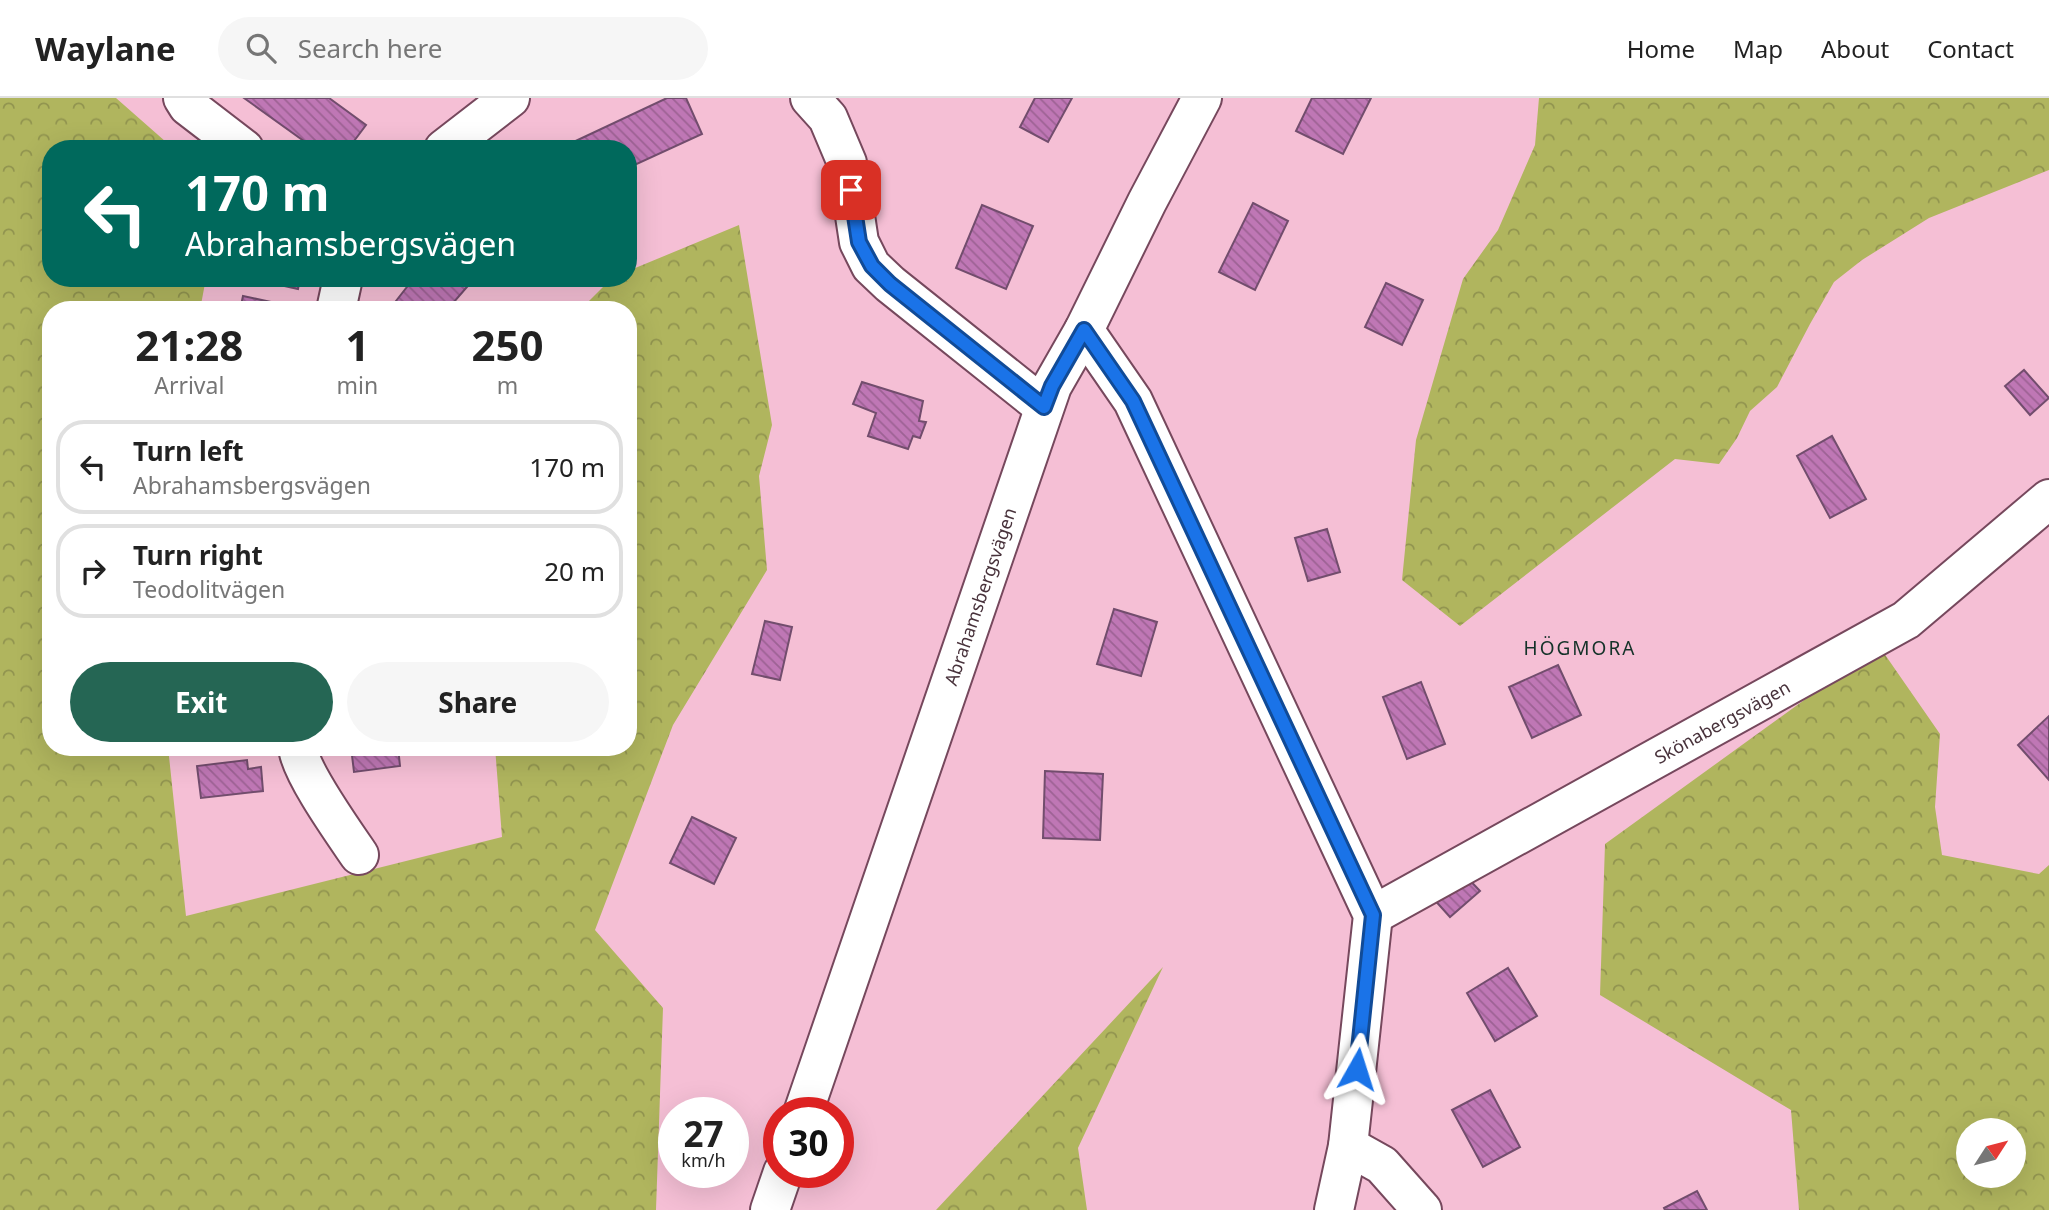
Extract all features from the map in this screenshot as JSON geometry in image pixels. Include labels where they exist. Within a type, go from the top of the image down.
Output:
[{"type":"street","points":[[183,98],[196,113],[232,140]]},
{"type":"street","points":[[456,140],[510,98]]},
{"type":"street","points":[[810,98],[828,118],[847,163],[859,242],[872,266],[890,284],[1044,407]]},
{"type":"street","name":"Abrahamsbergsvägen","points":[[808,1097],[1052,386],[1084,330],[1202,98]]},
{"type":"street","points":[[1084,330],[1133,401],[1373,915],[1348,1146],[1334,1210]]},
{"type":"street","name":"Skönabergsvägen","points":[[1373,915],[1906,620],[2049,499]]},
{"type":"street","points":[[298,756],[359,855]]},
{"type":"street","points":[[1348,1146],[1382,1165],[1422,1210]]},
{"type":"street","points":[[770,1210],[778,1188]]},
{"type":"green space","points":[[0,98],[116,98],[164,140],[42,140],[42,287],[204,287],[202,301],[42,301],[42,756],[169,756],[186,916],[502,837],[496,756],[637,756],[637,301],[589,301],[603,287],[637,287],[637,267],[739,225],[772,425],[759,476],[767,570],[673,725],[595,930],[663,1008],[656,1210],[0,1210]]},
{"type":"green space","points":[[1539,98],[2049,98],[2049,170],[1929,218],[1862,260],[1834,282],[1777,387],[1750,411],[1737,438],[1719,464],[1675,459],[1460,626],[1402,580],[1416,440],[1463,279],[1498,230],[1535,145]]},
{"type":"green space","points":[[1879,646],[1940,734],[1935,807],[1942,855],[2039,874],[2049,865],[2049,1210],[1799,1210],[1791,1110],[1600,995],[1605,844]]},
{"type":"green space","points":[[1163,967],[1078,1148],[1087,1210],[936,1210]]},
{"type":"building","points":[[244,98],[329,98],[366,125],[355,140],[302,140]]},
{"type":"building","points":[[667,98],[686,98],[702,134],[637,164],[637,140],[578,140]]},
{"type":"building","points":[[1035,98],[1072,98],[1048,142],[1020,127]]},
{"type":"building","points":[[1312,98],[1371,98],[1343,154],[1296,131]]},
{"type":"building","points":[[1253,203],[1288,221],[1255,290],[1219,272]]},
{"type":"building","points":[[982,205],[1033,226],[1006,289],[956,268]]},
{"type":"building","points":[[1386,283],[1423,300],[1402,345],[1365,327]]},
{"type":"building","points":[[407,287],[467,287],[455,301],[396,301]]},
{"type":"building","points":[[243,296],[266,301],[242,301]]},
{"type":"building","points":[[2024,370],[2049,398],[2030,415],[2005,386]]},
{"type":"building","points":[[862,382],[923,401],[919,421],[926,422],[920,438],[913,436],[908,449],[868,436],[876,413],[853,404]]},
{"type":"building","points":[[1832,436],[1866,499],[1830,518],[1797,456]]},
{"type":"building","points":[[1327,529],[1340,572],[1308,581],[1295,538]]},
{"type":"building","points":[[1114,609],[1157,622],[1141,676],[1097,664]]},
{"type":"building","points":[[765,621],[792,627],[780,680],[752,674]]},
{"type":"building","points":[[1558,665],[1581,715],[1532,738],[1509,687]]},
{"type":"building","points":[[1421,682],[1445,744],[1407,759],[1383,697]]},
{"type":"building","points":[[2049,716],[2049,780],[2018,745]]},
{"type":"building","points":[[352,756],[399,756],[400,766],[354,772]]},
{"type":"building","points":[[247,760],[248,769],[261,767],[263,791],[201,798],[197,766]]},
{"type":"building","points":[[1045,771],[1103,774],[1100,840],[1043,838]]},
{"type":"building","points":[[692,817],[736,838],[714,884],[670,863]]},
{"type":"building","points":[[1461,871],[1480,891],[1450,917],[1432,897]]},
{"type":"building","points":[[1508,968],[1537,1016],[1495,1041],[1467,993]]},
{"type":"building","points":[[1490,1090],[1520,1147],[1483,1167],[1452,1110]]},
{"type":"building","points":[[1697,1191],[1707,1210],[1665,1210],[1664,1208]]},
{"type":"district","name":"HÖGMORA","points":[[1580,648]]},
{"type":"route","points":[[851,190],[859,242],[872,266],[890,284],[1044,407],[1052,386],[1084,330],[1133,401],[1373,915],[1357,1069]]}]
